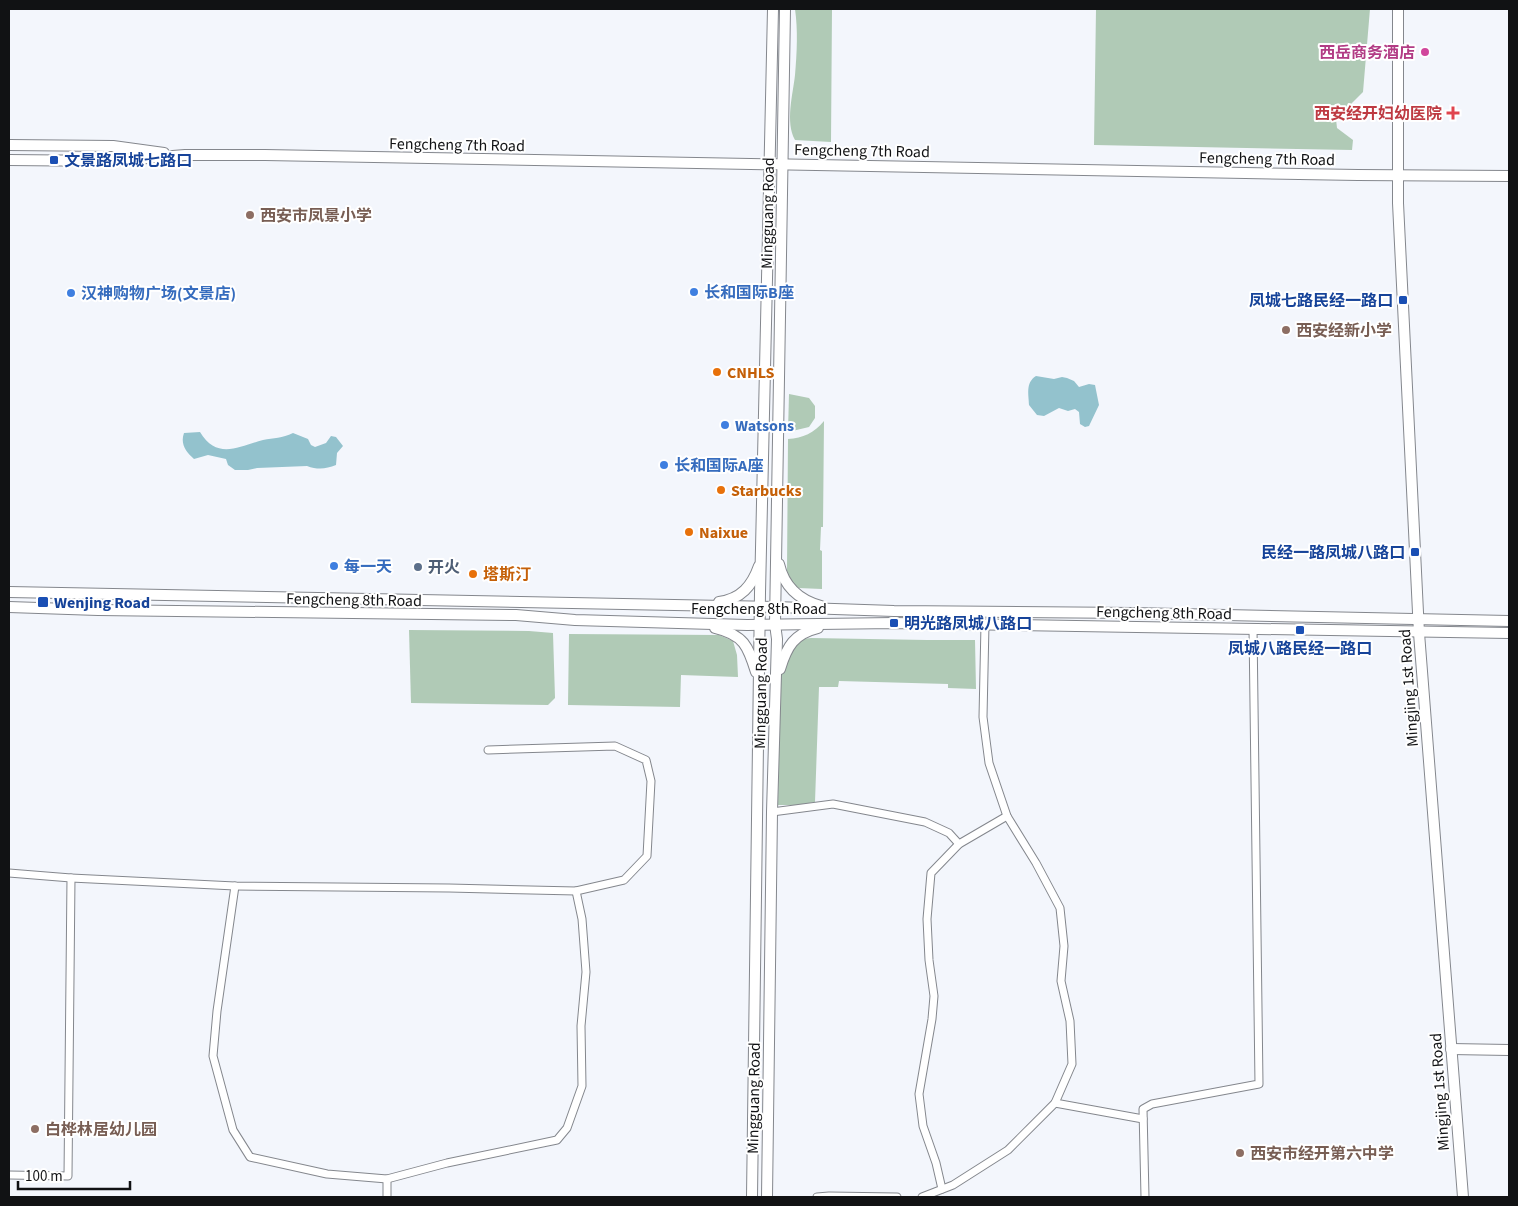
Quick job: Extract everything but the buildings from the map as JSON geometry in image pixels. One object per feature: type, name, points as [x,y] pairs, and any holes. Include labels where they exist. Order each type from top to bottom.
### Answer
[{"type":"main road","name":"Mingguang Road","points":[[752,1197],[760,606],[773,9]]},
{"type":"main road","name":"Mingguang Road","points":[[767,1197],[772,812],[777,639],[775,607],[785,9]]},
{"type":"main road","name":"Mingjing 1st Road","points":[[1398,9],[1397,175],[1418,619],[1462,1197]]},
{"type":"main road","name":"Fengcheng 7th Road","points":[[9,144],[113,146],[185,155]]},
{"type":"main road","name":"Fengcheng 7th Road","points":[[9,160],[111,162],[185,155],[265,155],[1509,176]]},
{"type":"main road","points":[[694,606],[722,602],[740,596],[756,575],[761,552]]},
{"type":"main road","points":[[776,552],[781,572],[786,583],[794,592],[815,604],[837,609]]},
{"type":"main road","name":"Fengcheng 8th Road","points":[[9,592],[760,606],[894,611],[1133,613],[1509,621]]},
{"type":"main road","name":"Fengcheng 8th Road","points":[[9,607],[516,615],[574,620],[760,625],[894,623],[1509,633]]},
{"type":"main road","points":[[695,623],[728,631],[741,639],[751,657],[759,685]]},
{"type":"main road","points":[[776,685],[786,650],[794,640],[808,631],[836,624]]},
{"type":"main road","points":[[1451,1049],[1509,1050]]},
{"type":"street","points":[[922,1197],[952,1185],[1008,1150],[1055,1103],[1072,1064],[1070,1021],[1061,981],[1064,946],[1060,908],[1036,863],[1007,816],[989,763],[983,717],[985,624]]},
{"type":"street","points":[[1145,1197],[1143,1110],[1152,1104],[1259,1084],[1253,628]]},
{"type":"street","points":[[9,873],[235,886],[576,891],[624,880],[647,856],[651,781],[646,760],[614,746],[488,750]]},
{"type":"street","points":[[772,812],[833,804],[925,822],[949,833],[959,844]]},
{"type":"street","points":[[942,1189],[936,1163],[923,1126],[919,1094],[932,1019],[934,996],[929,960],[927,919],[931,872],[959,844],[1007,816]]},
{"type":"street","points":[[9,1175],[68,1176],[71,878]]},
{"type":"street","points":[[235,886],[217,1011],[213,1056],[232,1130],[250,1157],[327,1174],[387,1178],[447,1163],[558,1140],[567,1128],[582,1086],[581,1026],[586,972],[582,918],[576,891]]},
{"type":"street","points":[[1055,1103],[1143,1119]]},
{"type":"street","points":[[387,1178],[387,1197]]},
{"type":"street","points":[[816,1197],[896,1197]]},
{"type":"green space","points":[[795,9],[832,9],[831,142],[795,140],[792,133],[790,108],[797,42]]},
{"type":"green space","points":[[1096,9],[1370,9],[1363,92],[1336,119],[1337,128],[1353,140],[1352,150],[1094,145]]},
{"type":"green space","points":[[789,394],[809,398],[815,406],[815,418],[809,427],[788,432]]},
{"type":"green space","points":[[824,421],[823,527],[821,527],[820,550],[822,551],[822,589],[798,588],[791,581],[787,571],[788,439],[808,434]]},
{"type":"green space","points":[[409,630],[553,633],[555,698],[548,705],[411,703]]},
{"type":"green space","points":[[569,634],[719,635],[733,641],[737,655],[738,677],[681,675],[680,707],[568,705]]},
{"type":"green space","points":[[811,638],[975,640],[976,689],[948,688],[948,684],[839,681],[838,687],[819,687],[815,802],[797,805],[778,805],[780,664],[793,640]]},
{"type":"water","points":[[1036,376],[1054,379],[1067,378],[1074,381],[1079,387],[1089,384],[1095,385],[1099,405],[1089,426],[1085,427],[1080,424],[1079,412],[1075,409],[1068,411],[1059,408],[1044,416],[1037,415],[1029,405],[1028,393],[1030,382]]},
{"type":"water","points":[[200,432],[207,441],[221,449],[237,448],[293,433],[308,439],[311,445],[315,447],[326,443],[331,436],[336,437],[343,446],[337,453],[336,465],[329,467],[307,466],[235,470],[228,465],[226,459],[208,455],[194,459],[188,454],[183,444],[184,433]]},
{"type":"place","name":"西岳商务酒店","points":[[1425,52]]},
{"type":"place","name":"西安经开妇幼医院","points":[[1453,113]]},
{"type":"place","name":"文景路凤城七路口","points":[[54,160]]},
{"type":"place","name":"西安市凤景小学","points":[[250,215]]},
{"type":"place","name":"长和国际B座","points":[[694,292]]},
{"type":"place","name":"汉神购物广场(文景店)","points":[[71,293]]},
{"type":"place","name":"凤城七路民经一路口","points":[[1403,300]]},
{"type":"place","name":"西安经新小学","points":[[1286,330]]},
{"type":"place","name":"CNHLS","points":[[717,372]]},
{"type":"place","name":"Watsons","points":[[725,425]]},
{"type":"place","name":"长和国际A座","points":[[664,465]]},
{"type":"place","name":"Starbucks","points":[[721,490]]},
{"type":"place","name":"Naixue","points":[[689,532]]},
{"type":"place","name":"民经一路凤城八路口","points":[[1415,552]]},
{"type":"place","name":"每一天","points":[[334,566]]},
{"type":"place","name":"开火","points":[[418,567]]},
{"type":"place","name":"塔斯汀","points":[[473,574]]},
{"type":"place","name":"Wenjing Road","points":[[43,602]]},
{"type":"place","name":"明光路凤城八路口","points":[[894,623]]},
{"type":"place","name":"凤城八路民经一路口","points":[[1300,630]]},
{"type":"place","name":"白桦林居幼儿园","points":[[35,1129]]},
{"type":"place","name":"西安市经开第六中学","points":[[1240,1153]]}]
